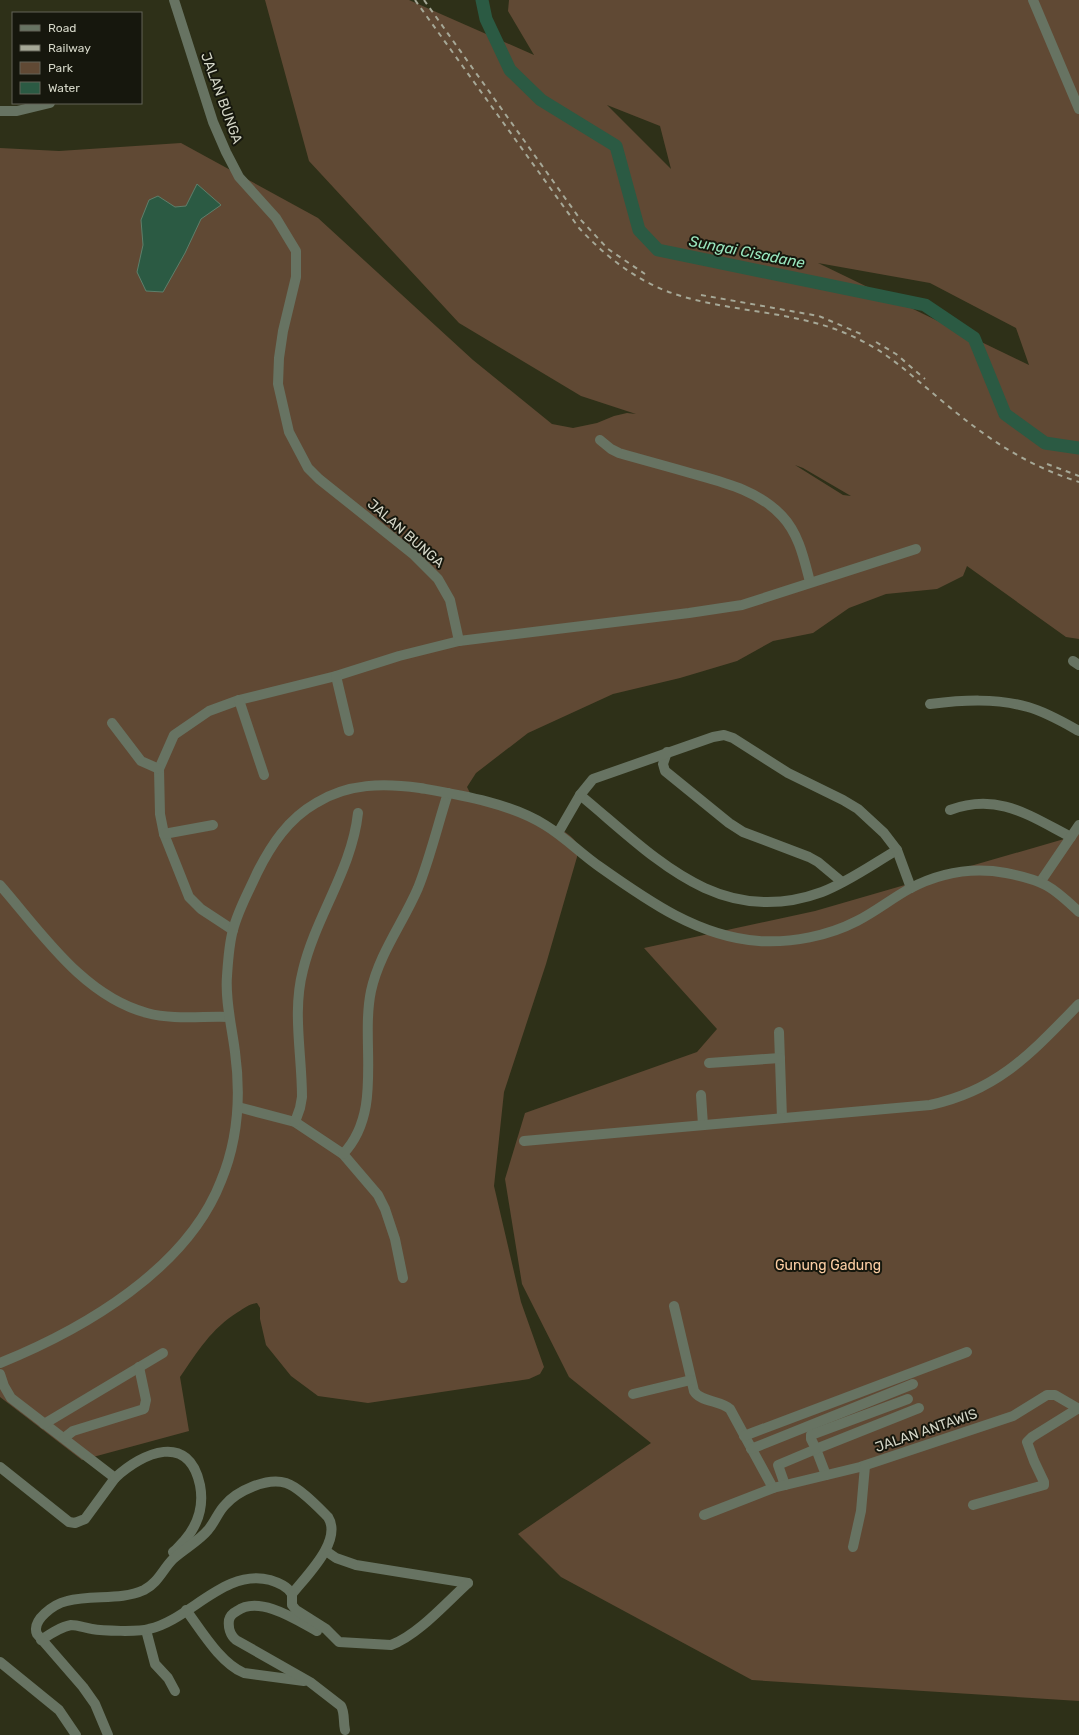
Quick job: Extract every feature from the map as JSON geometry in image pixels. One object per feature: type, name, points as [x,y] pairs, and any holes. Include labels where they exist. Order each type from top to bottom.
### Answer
[{"type":"street","name":"JALAN BUNGA","points":[[174,0],[212,122],[226,152],[239,177],[276,218],[296,251],[296,277],[283,331],[278,378],[284,416],[295,446],[308,468],[319,479],[413,554],[438,579],[447,593],[453,608],[459,641]]},
{"type":"street","points":[[1033,0],[1079,109]]},
{"type":"street","points":[[0,111],[17,111],[46,104]]},
{"type":"street","points":[[600,440],[611,449],[619,453],[729,484],[765,502],[782,515],[794,534],[802,552],[810,582]]},
{"type":"street","points":[[233,930],[200,909],[189,897],[164,834],[160,814],[160,769],[174,735],[209,710],[239,700],[336,676],[399,656],[459,641],[689,613],[742,605],[916,549]]},
{"type":"street","points":[[336,676],[349,731]]},
{"type":"street","points":[[239,700],[264,775]]},
{"type":"street","points":[[930,704],[974,700],[1013,703],[1044,713],[1079,731]]},
{"type":"street","points":[[112,723],[141,761],[160,769]]},
{"type":"street","points":[[558,833],[588,783],[600,775],[713,737],[724,735],[733,738],[788,772],[858,809],[884,834],[897,850],[911,888]]},
{"type":"street","points":[[667,752],[663,764],[665,771],[729,823],[755,838],[809,857],[818,862],[842,882]]},
{"type":"street","points":[[0,1363],[40,1345],[102,1310],[139,1285],[178,1250],[205,1213],[220,1184],[231,1149],[238,1107],[237,1072],[229,1017],[226,980],[233,930],[264,859],[280,834],[297,816],[316,802],[338,792],[360,786],[397,785],[448,793],[514,810],[531,817],[558,833],[599,867],[669,913],[700,928],[728,936],[751,940],[778,941],[808,938],[833,931],[854,923],[911,888],[943,876],[969,871],[990,870],[1041,881],[1064,897],[1079,912]]},
{"type":"street","points":[[343,1154],[358,1134],[366,1107],[369,1004],[374,980],[383,956],[418,887],[448,793]]},
{"type":"street","points":[[580,795],[667,866],[696,884],[729,898],[756,902],[789,901],[823,891],[842,882],[897,850]]},
{"type":"street","points":[[950,810],[979,803],[1003,805],[1014,808],[1071,837]]},
{"type":"street","points":[[295,1122],[302,1097],[297,1018],[302,971],[318,924],[351,850],[358,813]]},
{"type":"street","points":[[164,834],[213,825]]},
{"type":"street","points":[[1041,881],[1079,825]]},
{"type":"street","points":[[0,885],[72,968],[102,992],[122,1004],[147,1013],[164,1016],[229,1017]]},
{"type":"street","points":[[524,1141],[930,1105],[967,1094],[999,1078],[1012,1069],[1038,1046],[1079,1004]]},
{"type":"street","points":[[779,1032],[782,1118]]},
{"type":"street","points":[[709,1063],[780,1058]]},
{"type":"street","points":[[701,1095],[704,1125]]},
{"type":"street","points":[[238,1107],[295,1122],[343,1154],[378,1195],[385,1209],[396,1239],[403,1278]]},
{"type":"street","points":[[674,1306],[691,1380],[696,1394],[721,1403],[730,1409],[773,1488]]},
{"type":"street","points":[[744,1436],[967,1352]]},
{"type":"street","points":[[44,1424],[162,1353]]},
{"type":"street","points":[[64,1438],[73,1432],[144,1409],[146,1400],[139,1367]]},
{"type":"street","points":[[0,1374],[4,1386],[11,1398],[115,1478]]},
{"type":"street","points":[[633,1394],[691,1380]]},
{"type":"street","points":[[751,1448],[913,1384]]},
{"type":"street","name":"JALAN ANTAWIS","points":[[704,1515],[773,1488],[826,1474],[865,1466],[1018,1414],[1047,1395],[1055,1395],[1078,1409]]},
{"type":"street","points":[[826,1474],[811,1439],[811,1435],[908,1399]]},
{"type":"street","points":[[785,1485],[778,1467],[780,1463],[919,1408]]},
{"type":"street","points":[[973,1504],[1044,1485],[1027,1442],[1032,1437],[1078,1409]]},
{"type":"street","points":[[0,1467],[69,1522],[75,1523],[84,1519],[115,1478],[138,1459],[154,1453],[163,1452],[172,1452],[185,1457],[197,1473],[201,1490],[202,1506],[197,1522],[190,1534],[158,1569],[146,1589]]},
{"type":"street","points":[[853,1547],[862,1511],[865,1466]]},
{"type":"street","points":[[108,1735],[95,1704],[70,1671],[41,1640],[36,1631],[36,1626],[41,1618],[60,1604],[73,1600],[122,1596],[146,1589],[156,1581],[172,1560],[209,1530],[221,1510],[232,1499],[250,1488],[278,1481],[291,1485],[328,1517],[333,1530],[326,1551],[292,1594],[292,1605],[296,1610],[326,1629],[339,1642]]},
{"type":"street","points":[[326,1551],[336,1558],[356,1564],[468,1583],[412,1634],[391,1645],[339,1642],[266,1607],[246,1606],[231,1617],[229,1621],[230,1632],[236,1640],[310,1682],[341,1706],[344,1711],[343,1721],[345,1730]]},
{"type":"street","points":[[41,1640],[58,1629],[70,1625],[101,1630],[146,1630],[158,1626],[227,1586],[244,1580],[265,1579],[274,1581],[286,1588],[292,1594]]},
{"type":"street","points":[[186,1610],[224,1659],[236,1670],[244,1673],[310,1682]]},
{"type":"street","points":[[146,1630],[155,1664],[168,1678],[175,1690]]},
{"type":"street","points":[[0,1662],[59,1710],[76,1735]]},
{"type":"green space","points":[[265,0],[409,0],[534,55],[508,11],[509,0],[1079,0],[1079,639],[1066,637],[967,566],[963,576],[937,589],[886,594],[849,608],[813,633],[773,641],[737,661],[680,678],[613,694],[528,733],[476,773],[467,787],[471,795],[512,808],[545,821],[571,836],[577,844],[577,857],[546,964],[504,1092],[494,1186],[521,1302],[544,1367],[540,1374],[529,1379],[368,1403],[318,1396],[291,1376],[266,1345],[260,1319],[260,1308],[257,1303],[242,1309],[220,1326],[206,1341],[180,1377],[189,1431],[82,1460],[0,1397],[0,148],[59,151],[181,143],[318,218],[473,360],[552,424],[573,428],[597,423],[614,416],[627,413],[636,414],[581,396],[459,323],[309,161]],"holes":[[[607,105],[660,126],[671,169]],[[818,263],[930,283],[1016,328],[1029,365]],[[795,465],[803,468],[851,496],[843,495]]]},
{"type":"green space","name":"Gunung Gadung","points":[[1079,831],[1079,1701],[752,1680],[561,1577],[518,1534],[651,1443],[569,1377],[522,1284],[505,1179],[525,1113],[697,1052],[717,1029],[644,948],[815,911],[1071,837]]},
{"type":"water","points":[[197,184],[221,205],[201,219],[185,253],[163,292],[146,291],[137,272],[143,245],[141,220],[149,200],[158,196],[175,207],[186,206]]},
{"type":"waterway","name":"Sungai Cisadane","points":[[482,0],[486,19],[510,70],[541,100],[616,146],[639,230],[658,250],[925,305],[974,338],[1005,414],[1045,443],[1079,448]]},
{"type":"railway","points":[[415,0],[579,228],[601,250],[625,269],[652,285],[681,296],[704,302],[796,318],[841,331],[882,352],[985,435],[1002,446],[1038,466],[1079,482]]},
{"type":"railway","points":[[424,0],[580,219],[608,249],[645,274]]},
{"type":"railway","points":[[701,295],[819,316],[861,334]]},
{"type":"railway","points":[[876,342],[896,354],[925,379]]},
{"type":"railway","points":[[1047,464],[1079,476]]}]
